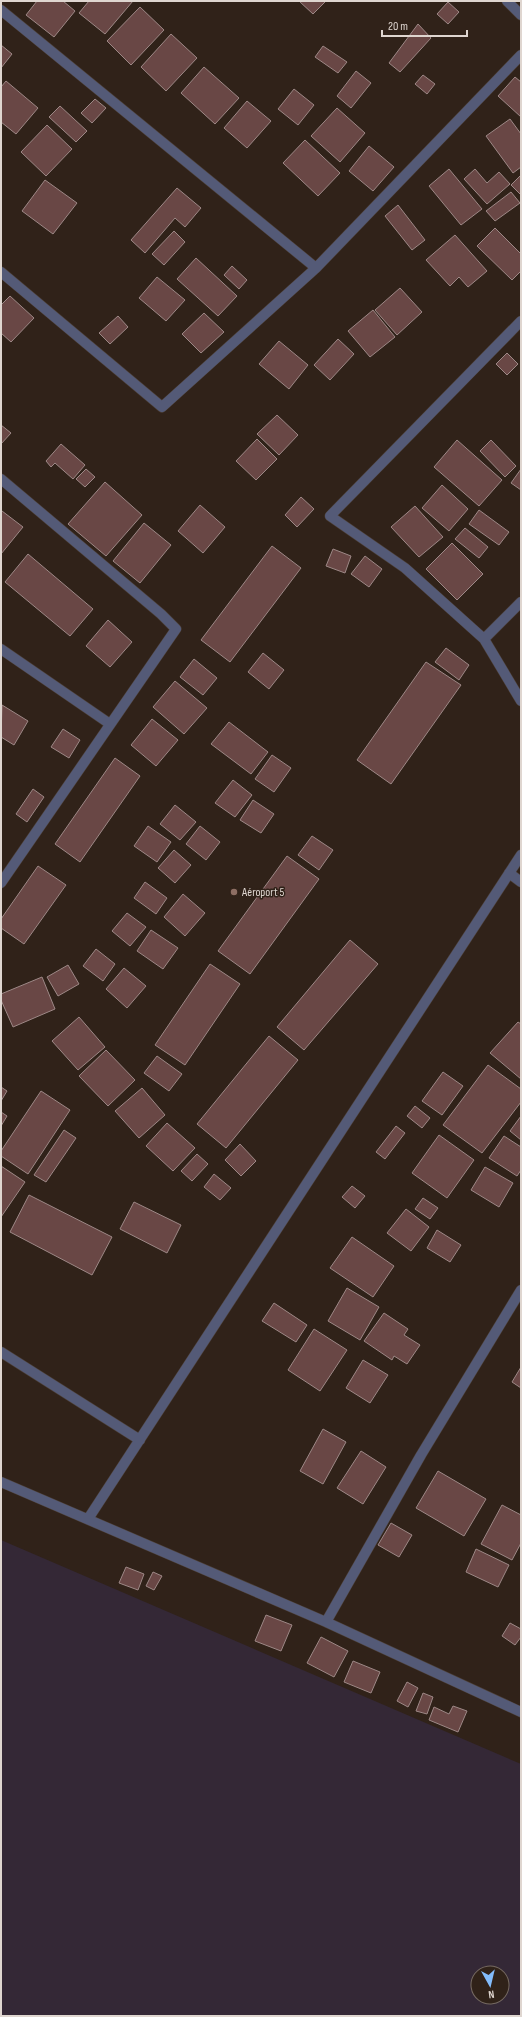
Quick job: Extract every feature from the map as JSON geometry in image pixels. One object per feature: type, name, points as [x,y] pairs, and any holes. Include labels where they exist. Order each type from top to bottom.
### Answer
[{"type":"street","points":[[507,1],[521,15]]},
{"type":"street","points":[[1,10],[316,268]]},
{"type":"street","points":[[1,272],[162,407],[316,268],[521,55]]},
{"type":"street","points":[[521,321],[330,516],[404,568],[484,639],[521,701]]},
{"type":"street","points":[[1,479],[161,614],[176,629],[1,883]]},
{"type":"street","points":[[484,639],[521,602]]},
{"type":"street","points":[[1,649],[110,724]]},
{"type":"street","points":[[88,1519],[521,854]]},
{"type":"street","points":[[509,873],[521,882]]},
{"type":"street","points":[[326,1622],[421,1455],[521,1290]]},
{"type":"street","points":[[1,1352],[140,1440]]},
{"type":"street","points":[[1,1482],[326,1622],[521,1712]]},
{"type":"shaded area","points":[[1,1540],[521,1764],[521,2016],[1,2016]]},
{"type":"building","points":[[37,1],[63,1],[75,11],[54,37],[26,15]]},
{"type":"building","points":[[89,1],[133,1],[105,34],[79,13]]},
{"type":"building","points":[[299,1],[326,1],[313,14]]},
{"type":"building","points":[[448,2],[459,12],[448,24],[437,14]]},
{"type":"building","points":[[140,7],[164,30],[131,65],[107,41]]},
{"type":"building","points":[[418,24],[431,38],[400,72],[389,63]]},
{"type":"building","points":[[171,34],[197,58],[166,91],[141,67]]},
{"type":"building","points":[[1,45],[12,54],[1,68]]},
{"type":"building","points":[[323,46],[347,62],[338,73],[315,57]]},
{"type":"building","points":[[204,67],[239,98],[215,124],[181,93]]},
{"type":"building","points":[[356,71],[371,83],[351,108],[337,96]]},
{"type":"building","points":[[423,75],[435,84],[427,94],[415,84]]},
{"type":"building","points":[[515,77],[521,82],[521,117],[498,96]]},
{"type":"building","points":[[6,81],[38,108],[16,134],[1,122],[1,87]]},
{"type":"building","points":[[294,89],[314,105],[298,125],[278,109]]},
{"type":"building","points":[[95,99],[106,108],[92,123],[81,113]]},
{"type":"building","points":[[247,101],[271,121],[247,148],[224,128]]},
{"type":"building","points":[[60,106],[87,131],[76,142],[49,117]]},
{"type":"building","points":[[337,108],[365,133],[340,162],[311,136]]},
{"type":"building","points":[[510,119],[521,134],[521,167],[513,173],[486,136]]},
{"type":"building","points":[[47,125],[72,149],[46,176],[21,152]]},
{"type":"building","points":[[305,140],[340,173],[318,196],[283,163]]},
{"type":"building","points":[[369,146],[394,167],[373,191],[349,171]]},
{"type":"building","points":[[449,169],[482,209],[461,225],[429,186]]},
{"type":"building","points":[[475,169],[487,183],[499,172],[510,184],[487,204],[464,179]]},
{"type":"building","points":[[521,175],[521,195],[511,185]]},
{"type":"building","points":[[45,180],[77,203],[53,234],[22,211]]},
{"type":"building","points":[[177,188],[201,208],[185,227],[175,218],[145,253],[131,240]]},
{"type":"building","points":[[511,192],[520,203],[495,221],[486,211]]},
{"type":"building","points":[[398,205],[425,240],[412,250],[385,216]]},
{"type":"building","points":[[495,228],[521,254],[521,271],[512,280],[477,246]]},
{"type":"building","points":[[174,231],[185,242],[164,265],[152,254]]},
{"type":"building","points":[[455,235],[487,271],[468,287],[459,277],[450,286],[426,260]]},
{"type":"building","points":[[196,258],[237,296],[218,316],[177,279]]},
{"type":"building","points":[[232,266],[247,280],[239,289],[224,275]]},
{"type":"building","points":[[157,277],[185,300],[166,321],[139,298]]},
{"type":"building","points":[[400,288],[422,312],[397,335],[375,310]]},
{"type":"building","points":[[10,296],[34,318],[11,342],[1,333],[1,305]]},
{"type":"building","points":[[373,310],[395,337],[370,357],[348,331]]},
{"type":"building","points":[[204,313],[224,332],[201,353],[182,334]]},
{"type":"building","points":[[118,316],[128,327],[110,344],[99,333]]},
{"type":"building","points":[[338,339],[354,354],[330,380],[314,365]]},
{"type":"building","points":[[279,341],[308,365],[289,389],[259,364]]},
{"type":"building","points":[[507,353],[518,364],[507,375],[496,364]]},
{"type":"building","points":[[277,415],[298,435],[279,455],[257,434]]},
{"type":"building","points":[[1,425],[11,433],[1,444]]},
{"type":"building","points":[[257,439],[277,459],[256,480],[236,461]]},
{"type":"building","points":[[457,440],[502,480],[479,506],[434,467]]},
{"type":"building","points":[[491,440],[516,466],[505,477],[480,451]]},
{"type":"building","points":[[61,444],[85,465],[73,479],[55,463],[51,467],[46,461]]},
{"type":"building","points":[[86,469],[95,477],[85,487],[76,479]]},
{"type":"building","points":[[521,469],[521,490],[511,483]]},
{"type":"building","points":[[105,482],[142,515],[106,556],[68,524]]},
{"type":"building","points":[[442,485],[468,509],[449,531],[422,508]]},
{"type":"building","points":[[301,497],[314,509],[297,527],[285,515]]},
{"type":"building","points":[[200,505],[225,527],[203,553],[178,531]]},
{"type":"building","points":[[415,506],[443,537],[419,557],[391,527]]},
{"type":"building","points":[[479,510],[509,532],[499,545],[469,524]]},
{"type":"building","points":[[2,511],[23,527],[1,554],[1,512]]},
{"type":"building","points":[[144,523],[171,545],[140,583],[113,561]]},
{"type":"building","points":[[465,528],[488,547],[479,558],[455,539]]},
{"type":"building","points":[[452,543],[483,574],[457,600],[426,569]]},
{"type":"building","points":[[272,546],[301,568],[230,662],[201,640]]},
{"type":"building","points":[[333,549],[351,556],[345,573],[326,566]]},
{"type":"building","points":[[28,554],[93,609],[70,636],[5,582]]},
{"type":"building","points":[[365,556],[382,569],[369,587],[351,574]]},
{"type":"building","points":[[108,620],[132,642],[110,667],[86,646]]},
{"type":"building","points":[[446,648],[469,665],[459,680],[435,662]]},
{"type":"building","points":[[263,653],[284,670],[269,689],[248,672]]},
{"type":"building","points":[[194,659],[217,678],[203,695],[180,677]]},
{"type":"building","points":[[426,662],[461,685],[391,784],[357,760]]},
{"type":"building","points":[[175,681],[207,708],[184,734],[153,707]]},
{"type":"building","points":[[2,705],[28,721],[14,745],[1,737]]},
{"type":"building","points":[[152,719],[178,740],[156,766],[131,745]]},
{"type":"building","points":[[229,722],[268,752],[251,774],[211,744]]},
{"type":"building","points":[[63,729],[80,740],[69,758],[51,747]]},
{"type":"building","points":[[272,755],[291,768],[274,792],[255,779]]},
{"type":"building","points":[[115,758],[140,776],[80,862],[55,844]]},
{"type":"building","points":[[233,780],[252,795],[235,817],[215,803]]},
{"type":"building","points":[[33,789],[44,797],[27,822],[16,814]]},
{"type":"building","points":[[253,800],[274,814],[261,833],[240,820]]},
{"type":"building","points":[[175,805],[196,822],[180,840],[160,824]]},
{"type":"building","points":[[148,826],[171,842],[157,862],[134,846]]},
{"type":"building","points":[[200,826],[220,842],[206,860],[186,844]]},
{"type":"building","points":[[312,836],[333,850],[319,870],[298,855]]},
{"type":"building","points":[[174,850],[191,865],[175,883],[158,868]]},
{"type":"building","points":[[287,856],[319,879],[250,974],[218,951]]},
{"type":"building","points":[[38,866],[66,885],[24,944],[1,928],[1,919]]},
{"type":"building","points":[[145,882],[167,898],[156,914],[134,898]]},
{"type":"building","points":[[183,894],[205,913],[185,936],[164,917]]},
{"type":"building","points":[[127,913],[146,927],[130,946],[112,931]]},
{"type":"building","points":[[151,930],[178,948],[163,969],[137,951]]},
{"type":"building","points":[[350,940],[378,964],[304,1050],[277,1027]]},
{"type":"building","points":[[96,949],[115,964],[103,981],[83,966]]},
{"type":"building","points":[[210,964],[240,984],[185,1065],[155,1045]]},
{"type":"building","points":[[68,965],[79,984],[58,996],[47,977]]},
{"type":"building","points":[[124,968],[146,986],[127,1008],[106,989]]},
{"type":"building","points":[[42,977],[55,1009],[13,1027],[1,1000],[1,994]]},
{"type":"building","points":[[79,1017],[105,1047],[78,1070],[52,1041]]},
{"type":"building","points":[[518,1022],[521,1024],[521,1079],[490,1053]]},
{"type":"building","points":[[269,1036],[298,1060],[226,1148],[197,1124]]},
{"type":"building","points":[[106,1050],[135,1080],[108,1106],[79,1076]]},
{"type":"building","points":[[157,1056],[182,1074],[169,1091],[144,1073]]},
{"type":"building","points":[[488,1065],[521,1089],[521,1102],[482,1153],[443,1125]]},
{"type":"building","points":[[443,1072],[463,1086],[442,1115],[422,1101]]},
{"type":"building","points":[[1,1087],[7,1091],[1,1101]]},
{"type":"building","points":[[142,1088],[165,1115],[139,1138],[115,1111]]},
{"type":"building","points":[[41,1091],[70,1110],[28,1174],[1,1156],[1,1151]]},
{"type":"building","points":[[415,1106],[430,1118],[422,1128],[407,1116]]},
{"type":"building","points":[[1,1112],[7,1116],[1,1126]]},
{"type":"building","points":[[521,1116],[521,1140],[510,1131]]},
{"type":"building","points":[[167,1123],[195,1148],[173,1171],[146,1146]]},
{"type":"building","points":[[396,1126],[405,1133],[385,1159],[376,1152]]},
{"type":"building","points":[[64,1130],[76,1138],[46,1182],[34,1175]]},
{"type":"building","points":[[439,1135],[474,1160],[447,1198],[412,1173]]},
{"type":"building","points":[[504,1136],[521,1147],[521,1170],[517,1176],[489,1158]]},
{"type":"building","points":[[240,1144],[256,1161],[241,1176],[225,1160]]},
{"type":"building","points":[[197,1154],[208,1164],[192,1181],[181,1171]]},
{"type":"building","points":[[1,1166],[25,1182],[1,1217]]},
{"type":"building","points":[[485,1167],[513,1183],[499,1207],[471,1190]]},
{"type":"building","points":[[214,1174],[231,1188],[220,1200],[204,1187]]},
{"type":"building","points":[[352,1186],[365,1196],[355,1208],[342,1197]]},
{"type":"building","points":[[29,1195],[112,1237],[92,1275],[10,1232]]},
{"type":"building","points":[[423,1198],[438,1208],[430,1219],[415,1209]]},
{"type":"building","points":[[134,1202],[181,1225],[167,1253],[120,1229]]},
{"type":"building","points":[[406,1209],[429,1227],[411,1251],[387,1233]]},
{"type":"building","points":[[437,1230],[461,1245],[450,1262],[427,1248]]},
{"type":"building","points":[[352,1237],[394,1266],[373,1297],[330,1268]]},
{"type":"building","points":[[347,1288],[379,1307],[360,1340],[328,1321]]},
{"type":"building","points":[[274,1303],[307,1325],[296,1342],[262,1321]]},
{"type":"building","points":[[384,1313],[408,1329],[404,1335],[420,1345],[407,1364],[394,1356],[392,1360],[364,1341]]},
{"type":"building","points":[[314,1329],[347,1350],[320,1391],[288,1370]]},
{"type":"building","points":[[363,1360],[388,1375],[370,1403],[346,1388]]},
{"type":"building","points":[[521,1367],[521,1388],[512,1382]]},
{"type":"building","points":[[323,1429],[346,1442],[323,1484],[300,1471]]},
{"type":"building","points":[[361,1451],[386,1467],[363,1504],[337,1488]]},
{"type":"building","points":[[438,1471],[486,1499],[464,1536],[416,1508]]},
{"type":"building","points":[[502,1505],[521,1515],[521,1543],[512,1560],[481,1544]]},
{"type":"building","points":[[391,1523],[412,1535],[399,1557],[378,1545]]},
{"type":"building","points":[[476,1549],[509,1565],[498,1587],[466,1572]]},
{"type":"building","points":[[126,1567],[144,1574],[138,1590],[119,1583]]},
{"type":"building","points":[[153,1572],[162,1576],[154,1590],[146,1586]]},
{"type":"building","points":[[266,1615],[292,1625],[281,1651],[255,1641]]},
{"type":"building","points":[[510,1623],[521,1629],[521,1637],[515,1645],[502,1636]]},
{"type":"building","points":[[321,1637],[348,1651],[334,1677],[307,1663]]},
{"type":"building","points":[[353,1661],[380,1672],[371,1693],[344,1682]]},
{"type":"building","points":[[407,1682],[418,1688],[408,1707],[397,1701]]},
{"type":"building","points":[[423,1693],[433,1697],[427,1714],[416,1711]]},
{"type":"building","points":[[453,1706],[467,1711],[458,1732],[429,1720],[434,1707],[449,1714]]},
{"type":"place","name":"Aéroport 5","points":[[234,892]]}]
